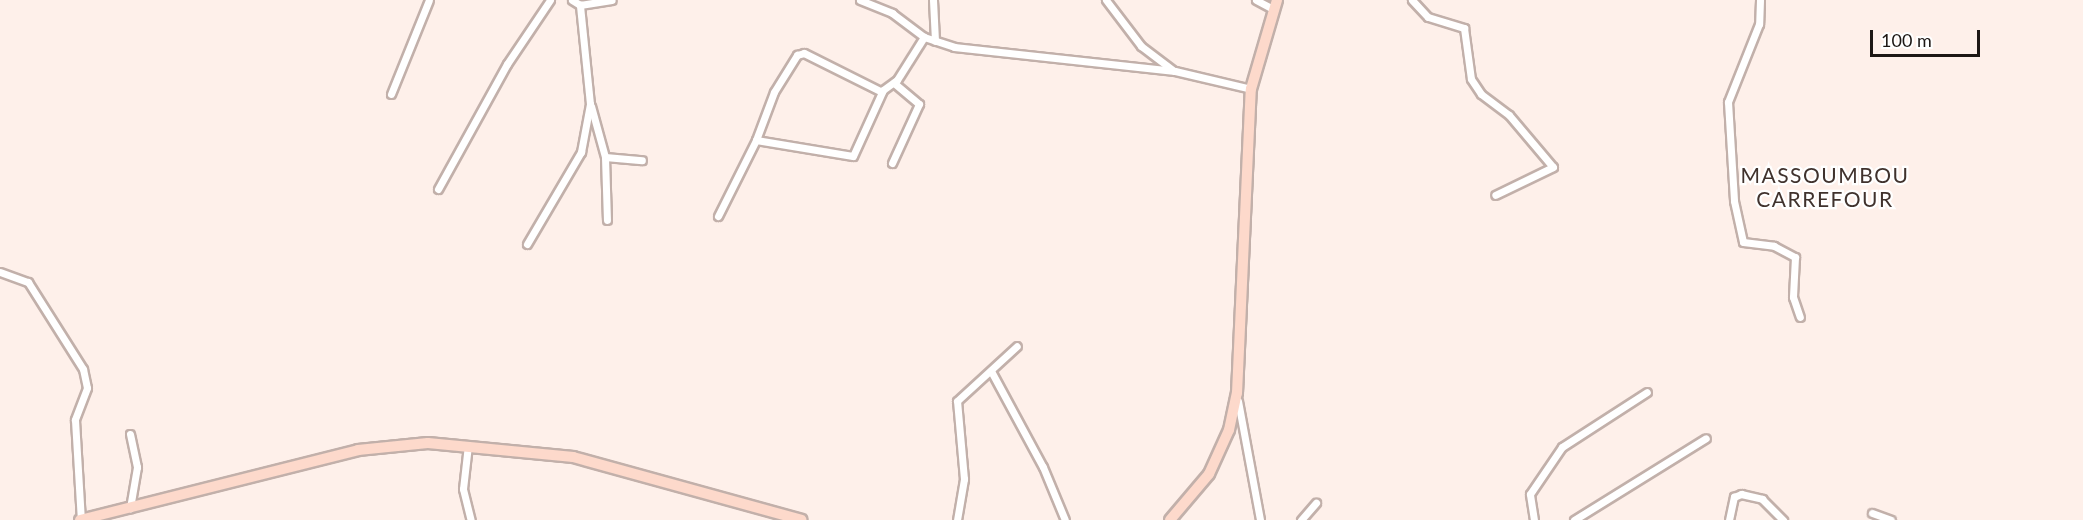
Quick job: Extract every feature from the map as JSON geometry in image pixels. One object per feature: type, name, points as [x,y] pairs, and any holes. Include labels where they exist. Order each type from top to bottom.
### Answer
[{"type":"main road","points":[[1170,520],[1209,474],[1229,430],[1237,393],[1251,89],[1275,5]]},
{"type":"main road","points":[[81,520],[383,445],[468,445],[573,457],[801,520]]},
{"type":"street","points":[[391,94],[429,0]]},
{"type":"street","points":[[438,189],[507,64],[550,0]]},
{"type":"street","points":[[572,0],[580,5],[612,0]]},
{"type":"street","points":[[860,0],[892,13],[924,37],[935,41],[1080,65],[1175,71],[1251,89]]},
{"type":"street","points":[[933,0],[935,41]]},
{"type":"street","points":[[1106,0],[1141,46],[1175,71]]},
{"type":"street","points":[[1256,0],[1275,5]]},
{"type":"street","points":[[1412,0],[1428,17],[1464,28],[1471,79],[1480,94],[1509,115],[1553,167],[1496,195]]},
{"type":"street","points":[[1760,0],[1759,24],[1728,102],[1734,201],[1743,243],[1774,246],[1795,257],[1792,297],[1800,317]]},
{"type":"street","points":[[580,5],[590,104],[605,158],[608,220]]},
{"type":"street","points":[[756,140],[853,156],[882,92],[894,83],[924,37]]},
{"type":"street","points":[[718,216],[756,140],[774,92],[797,55],[804,53],[882,92]]},
{"type":"street","points":[[892,163],[919,104],[894,83]]},
{"type":"street","points":[[527,244],[580,153],[590,104]]},
{"type":"street","points":[[605,158],[642,160]]},
{"type":"street","points":[[0,272],[28,282],[83,369],[87,388],[75,420],[81,520]]},
{"type":"street","points":[[957,520],[964,479],[957,401],[1017,346]]},
{"type":"street","points":[[991,371],[1043,467],[1065,520]]},
{"type":"street","points":[[1534,520],[1530,494],[1562,447],[1647,392]]},
{"type":"street","points":[[1237,393],[1260,520]]},
{"type":"street","points":[[129,434],[137,467],[130,508]]},
{"type":"street","points":[[1574,520],[1706,438]]},
{"type":"street","points":[[468,445],[463,489],[471,520]]},
{"type":"street","points":[[1729,520],[1734,497],[1741,494],[1762,499],[1783,520]]},
{"type":"street","points":[[1301,520],[1316,502]]},
{"type":"street","points":[[1872,513],[1891,520]]},
{"type":"district","name":"MASSOUMBOU CARREFOUR","points":[[1825,187]]}]
